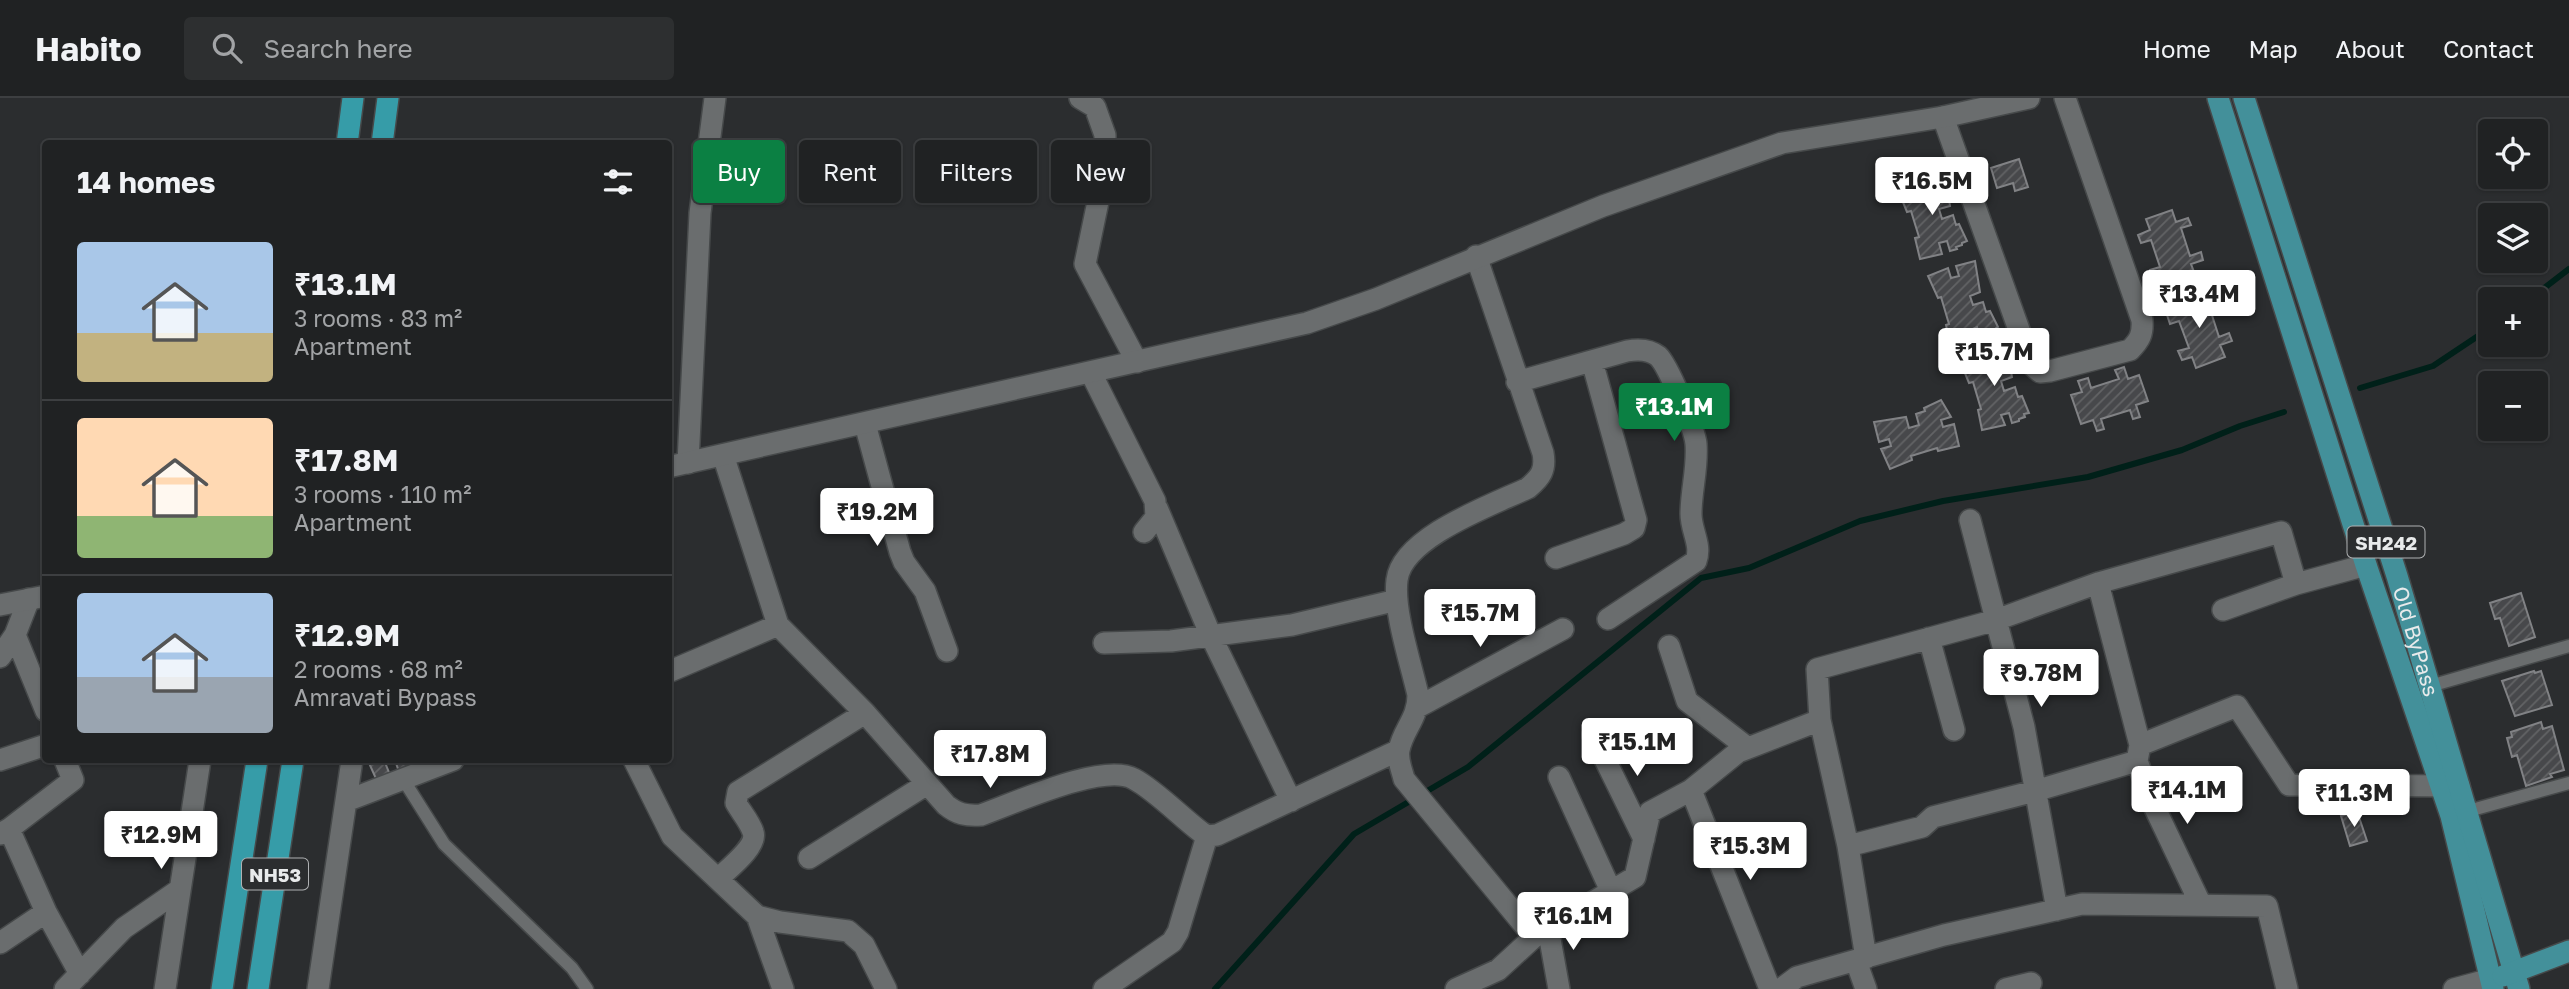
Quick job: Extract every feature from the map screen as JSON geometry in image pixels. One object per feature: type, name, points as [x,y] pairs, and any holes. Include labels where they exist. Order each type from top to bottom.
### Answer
[{"type":"highway","points":[[348,140],[353,98]]},
{"type":"highway","points":[[383,140],[388,98]]},
{"type":"highway","name":"NH53","points":[[222,989],[257,763]]},
{"type":"highway","name":"NH53","points":[[258,989],[293,763]]},
{"type":"main road","points":[[2218,98],[2366,565],[2450,786]]},
{"type":"main road","name":"Old ByPass","points":[[2244,98],[2430,686],[2450,786],[2518,981]]},
{"type":"main road","points":[[2459,814],[2492,984],[2518,981],[2569,951]]},
{"type":"street","points":[[715,98],[700,213],[678,465],[1307,323],[1376,299],[1603,206],[1782,144],[1943,117],[2029,98]]},
{"type":"street","points":[[1080,98],[1095,107],[1105,135],[1105,168],[1085,264],[1137,362]]},
{"type":"street","points":[[1943,117],[2028,355],[2033,366],[2040,372],[2050,371],[2130,350],[2139,342],[2143,331],[2142,320],[2065,98]]},
{"type":"street","points":[[1476,256],[1543,453],[1545,466],[1541,477],[1528,488],[1440,531],[1416,547],[1400,564],[1396,580],[1397,600],[1418,695],[1418,707],[1399,750],[1400,764],[1404,779],[1425,805],[1541,933],[1559,989]]},
{"type":"street","points":[[1517,382],[1638,349],[1658,356],[1685,411],[1696,444],[1690,516],[1699,549],[1696,561],[1608,619]]},
{"type":"street","points":[[1556,558],[1624,534],[1634,528],[1636,520],[1592,361]]},
{"type":"street","points":[[1091,373],[1157,508],[1211,636],[1291,801]]},
{"type":"street","points":[[865,424],[900,552],[925,591],[947,651]]},
{"type":"street","points":[[723,456],[778,625],[865,713],[956,813],[981,816],[1087,778],[1098,775],[1124,775],[1135,779],[1207,836],[1227,832],[1399,750]]},
{"type":"street","points":[[1144,532],[1156,517],[1157,508]]},
{"type":"street","points":[[1970,520],[2024,727],[2057,910]]},
{"type":"street","points":[[1866,989],[1848,846],[1820,720],[1817,669],[1996,620],[2098,583],[2281,532],[2296,584]]},
{"type":"street","points":[[2223,610],[2296,584],[2366,565]]},
{"type":"street","points":[[2098,583],[2152,802],[2201,905]]},
{"type":"street","points":[[0,605],[37,597]]},
{"type":"street","points":[[0,657],[37,597]]},
{"type":"street","points":[[1104,643],[1171,641],[1292,625],[1397,600]]},
{"type":"street","points":[[672,670],[778,625]]},
{"type":"street","points":[[1418,707],[1563,629]]},
{"type":"street","points":[[15,635],[42,701]]},
{"type":"street","points":[[1929,638],[1954,730]]},
{"type":"street","points":[[1669,646],[1687,701],[1748,748]]},
{"type":"street","points":[[1848,846],[1922,827],[1933,817],[2035,791],[2138,753],[2237,706],[2289,785],[2450,786]]},
{"type":"street","points":[[718,879],[749,849],[754,839],[753,831],[736,803],[738,792],[865,713]]},
{"type":"street","points":[[1456,989],[1498,970],[1541,933],[1635,877],[1650,812],[1690,790],[1738,752],[1820,720]]},
{"type":"street","points":[[1594,735],[1644,839]]},
{"type":"street","points":[[0,760],[42,745]]},
{"type":"street","points":[[66,763],[73,780],[4,832],[46,912],[73,982],[124,928],[179,890]]},
{"type":"street","points":[[165,989],[200,763]]},
{"type":"street","points":[[318,989],[352,763]]},
{"type":"street","points":[[346,801],[445,763]]},
{"type":"street","points":[[636,763],[673,836],[757,916],[783,989]]},
{"type":"street","points":[[1559,778],[1611,891]]},
{"type":"street","points":[[809,858],[928,784]]},
{"type":"street","points":[[1690,790],[1770,989]]},
{"type":"street","points":[[1104,989],[1172,942],[1178,932],[1207,836]]},
{"type":"street","points":[[1781,989],[1797,977],[1944,935],[2082,904],[2267,906],[2287,989]]},
{"type":"street","points":[[0,943],[46,912]]},
{"type":"street","points":[[757,916],[780,922],[848,931],[864,945],[886,989]]},
{"type":"street","points":[[2007,989],[2031,983]]},
{"type":"street","points":[[2454,989],[2492,984]]},
{"type":"lane","points":[[2430,686],[2569,646]]},
{"type":"lane","points":[[403,779],[444,844],[572,968],[587,989]]},
{"type":"lane","points":[[2459,814],[2569,783]]},
{"type":"building","points":[[2019,159],[2028,187],[2015,191],[2013,183],[1997,188],[1991,168]]},
{"type":"building","points":[[1945,174],[1950,206],[1939,209],[1942,219],[1953,215],[1967,241],[1950,251],[1947,241],[1939,243],[1942,254],[1920,259],[1915,238],[1919,237],[1911,211],[1907,212],[1898,190],[1918,181],[1921,191],[1928,189],[1925,179]]},
{"type":"building","points":[[2172,210],[2176,222],[2188,218],[2191,225],[2181,228],[2190,256],[2201,252],[2203,260],[2191,264],[2196,277],[2167,286],[2164,276],[2153,280],[2150,270],[2160,267],[2151,240],[2141,243],[2138,235],[2150,230],[2146,219]]},
{"type":"building","points":[[1975,261],[1980,292],[1970,296],[1973,305],[1983,302],[1986,312],[1990,311],[1998,327],[1980,338],[1977,327],[1970,330],[1973,340],[1950,345],[1946,325],[1949,324],[1941,297],[1938,298],[1928,276],[1948,268],[1951,278],[1959,276],[1956,266]]},
{"type":"building","points":[[2201,291],[2205,303],[2217,299],[2219,305],[2210,309],[2219,337],[2229,333],[2232,341],[2220,345],[2225,357],[2196,368],[2192,357],[2182,360],[2178,351],[2189,348],[2179,321],[2170,324],[2167,315],[2179,311],[2175,300]]},
{"type":"building","points":[[2007,346],[2012,377],[2001,381],[2004,391],[2015,387],[2029,413],[2012,423],[2009,413],[2001,415],[2005,425],[1982,430],[1978,410],[1981,409],[1973,382],[1969,383],[1960,361],[1980,353],[1983,363],[1990,361],[1987,351]]},
{"type":"building","points":[[2124,367],[2128,379],[2139,375],[2148,401],[2136,405],[2140,417],[2133,419],[2130,410],[2101,419],[2104,429],[2097,431],[2093,420],[2081,424],[2071,395],[2082,392],[2078,381],[2088,378],[2091,388],[2119,379],[2115,370]]},
{"type":"building","points":[[1941,400],[1951,417],[1941,420],[1943,427],[1954,424],[1959,446],[1938,451],[1937,448],[1911,456],[1912,460],[1890,469],[1881,449],[1891,446],[1889,439],[1879,442],[1874,422],[1906,417],[1909,428],[1919,425],[1916,414]]},
{"type":"building","points":[[2521,593],[2535,637],[2509,646],[2500,618],[2495,619],[2490,603]]},
{"type":"building","points":[[2541,671],[2552,705],[2515,716],[2502,681]]},
{"type":"building","points":[[2541,722],[2543,729],[2552,726],[2564,770],[2526,786],[2517,755],[2512,757],[2507,738],[2512,737],[2511,732]]},
{"type":"building","points":[[369,763],[385,763],[390,775],[377,781]]},
{"type":"building","points":[[396,763],[413,763],[414,766],[399,772]]},
{"type":"building","points":[[2357,811],[2367,841],[2350,846],[2341,816]]},
{"type":"waterway","points":[[2546,287],[2569,269]]},
{"type":"waterway","points":[[2360,388],[2433,366],[2478,336]]},
{"type":"waterway","points":[[1215,989],[1354,834],[1468,767],[1701,578],[1749,568],[1860,521],[1943,501],[2088,477],[2182,450],[2240,426],[2284,412]]}]
